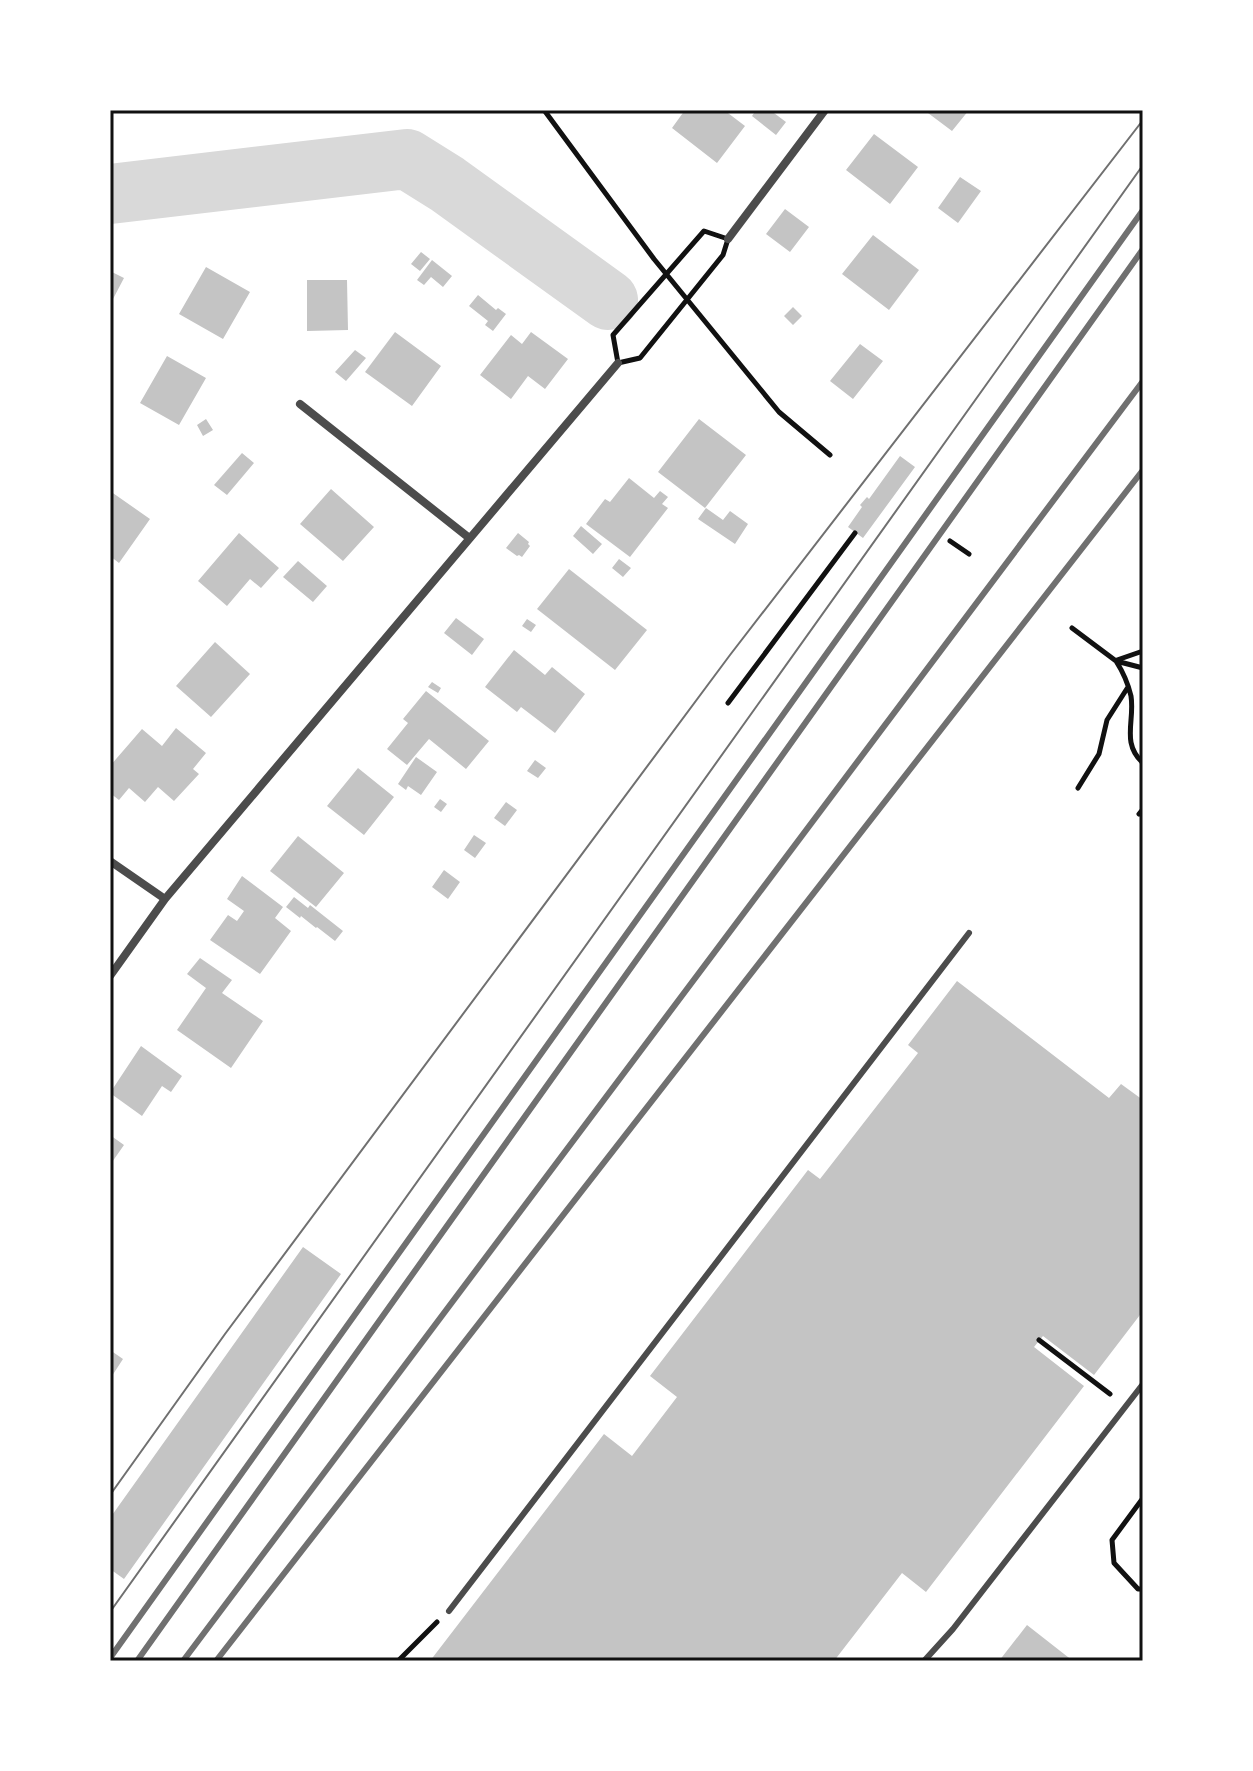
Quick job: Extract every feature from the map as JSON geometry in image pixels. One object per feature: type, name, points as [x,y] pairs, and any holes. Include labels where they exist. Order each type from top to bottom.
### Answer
[{"type":"street","points":[[728,239],[825,110]]},
{"type":"street","points":[[110,976],[165,899],[618,363]]},
{"type":"street","points":[[300,404],[468,537]]},
{"type":"street","points":[[110,861],[165,899]]},
{"type":"lane","points":[[449,1611],[969,933]]},
{"type":"lane","points":[[924,1661],[953,1629],[1143,1384]]},
{"type":"path","points":[[544,110],[666,275],[779,412],[830,455]]},
{"type":"path","points":[[704,231],[728,239],[723,255],[640,358],[618,363],[613,335],[704,231]]},
{"type":"path","points":[[728,703],[855,533]]},
{"type":"path","points":[[950,541],[969,554]]},
{"type":"path","points":[[1072,628],[1116,661],[1143,668]]},
{"type":"path","points":[[1116,661],[1143,651]]},
{"type":"path","points":[[1116,661],[1126,678],[1132,700],[1130,742],[1136,757],[1143,763]]},
{"type":"path","points":[[1078,788],[1099,754],[1107,720],[1128,687]]},
{"type":"path","points":[[1039,1340],[1125,1406]]},
{"type":"path","points":[[1143,1498],[1112,1540],[1114,1563],[1138,1589],[1143,1589]]},
{"type":"path","points":[[398,1661],[449,1611]]},
{"type":"building","points":[[685,110],[724,110],[745,126],[717,163],[672,128]]},
{"type":"building","points":[[756,110],[770,110],[786,122],[776,135],[752,116]]},
{"type":"building","points":[[924,110],[969,110],[952,131]]},
{"type":"building","points":[[874,134],[918,167],[890,204],[846,170]]},
{"type":"building","points":[[960,177],[981,191],[958,223],[938,208]]},
{"type":"building","points":[[785,209],[809,227],[790,252],[766,234]]},
{"type":"building","points":[[873,235],[919,270],[889,310],[842,274]]},
{"type":"building","points":[[421,252],[430,259],[420,271],[411,264]]},
{"type":"building","points":[[432,260],[452,276],[443,287],[431,277],[424,285],[417,280]]},
{"type":"building","points":[[206,267],[250,292],[223,339],[179,314]]},
{"type":"building","points":[[110,271],[124,278],[113,299],[110,297]]},
{"type":"building","points":[[307,280],[347,280],[348,330],[307,331]]},
{"type":"building","points":[[478,295],[506,314],[493,331],[485,325],[488,321],[469,306]]},
{"type":"building","points":[[793,307],[802,316],[793,325],[784,316]]},
{"type":"building","points":[[395,332],[441,366],[412,406],[365,372]]},
{"type":"building","points":[[531,332],[568,359],[545,389],[528,376],[511,399],[480,375],[511,335],[522,344]]},
{"type":"building","points":[[860,344],[883,361],[853,399],[830,381]]},
{"type":"building","points":[[355,350],[366,358],[346,381],[335,372]]},
{"type":"building","points":[[167,356],[206,378],[179,425],[140,403]]},
{"type":"building","points":[[206,419],[213,430],[203,436],[197,425]]},
{"type":"building","points":[[699,419],[746,455],[705,508],[658,472]]},
{"type":"building","points":[[242,453],[254,463],[227,495],[214,485]]},
{"type":"building","points":[[900,456],[915,467],[863,538],[848,527],[862,507],[860,505],[867,497],[869,499]]},
{"type":"building","points":[[629,478],[654,498],[660,491],[668,497],[662,504],[668,508],[630,557],[586,524],[605,499],[610,502]]},
{"type":"building","points":[[331,489],[374,527],[343,561],[300,524]]},
{"type":"building","points":[[110,491],[150,519],[119,563],[110,556]]},
{"type":"building","points":[[706,508],[723,520],[730,511],[748,524],[735,544],[698,519]]},
{"type":"building","points":[[581,526],[602,544],[593,554],[573,536]]},
{"type":"building","points":[[239,533],[279,568],[261,588],[250,579],[227,606],[198,581]]},
{"type":"building","points":[[518,533],[530,546],[522,557],[506,548]]},
{"type":"building","points":[[619,559],[631,568],[623,577],[612,568]]},
{"type":"building","points":[[298,561],[327,586],[313,602],[283,577]]},
{"type":"building","points":[[569,569],[647,630],[615,670],[537,609]]},
{"type":"building","points":[[456,618],[484,639],[472,655],[444,633]]},
{"type":"building","points":[[527,619],[536,625],[531,632],[522,626]]},
{"type":"building","points":[[215,642],[250,674],[211,717],[176,686]]},
{"type":"building","points":[[514,650],[545,675],[552,667],[585,694],[555,733],[521,707],[517,712],[485,687]]},
{"type":"building","points":[[432,682],[441,688],[438,693],[428,687]]},
{"type":"building","points":[[426,691],[489,741],[466,769],[429,739],[407,765],[387,749],[408,723],[403,719]]},
{"type":"building","points":[[176,728],[206,753],[193,769],[199,774],[174,801],[158,787],[145,802],[129,788],[119,800],[110,793],[110,766],[142,729],[162,746]]},
{"type":"building","points":[[416,757],[437,772],[421,795],[408,786],[406,790],[398,784]]},
{"type":"building","points":[[535,760],[546,768],[538,778],[527,771]]},
{"type":"building","points":[[358,768],[394,797],[364,835],[327,806]]},
{"type":"building","points":[[440,799],[447,804],[441,812],[434,807]]},
{"type":"building","points":[[506,802],[517,810],[505,826],[494,818]]},
{"type":"building","points":[[474,835],[486,843],[475,858],[464,850]]},
{"type":"building","points":[[298,836],[344,873],[316,907],[270,871]]},
{"type":"building","points":[[444,870],[460,882],[448,899],[432,887]]},
{"type":"building","points":[[242,876],[283,907],[275,918],[291,931],[260,974],[210,940],[228,915],[237,921],[244,911],[227,899]]},
{"type":"building","points":[[294,897],[308,908],[310,905],[343,931],[335,941],[286,907]]},
{"type":"building","points":[[200,958],[232,980],[222,993],[263,1021],[231,1068],[177,1030],[206,988],[187,974]]},
{"type":"building","points":[[957,981],[1109,1098],[1121,1084],[1143,1100],[1143,1311],[1094,1375],[1043,1336],[1034,1347],[1084,1386],[926,1592],[902,1573],[834,1661],[430,1661],[604,1434],[632,1456],[677,1397],[650,1376],[808,1170],[820,1179],[918,1053],[908,1045]]},
{"type":"building","points":[[141,1046],[182,1076],[171,1092],[162,1086],[142,1116],[110,1093]]},
{"type":"building","points":[[110,1135],[124,1145],[110,1165]]},
{"type":"building","points":[[303,1247],[341,1274],[124,1579],[110,1569],[110,1518]]},
{"type":"building","points":[[110,1350],[123,1359],[110,1379]]},
{"type":"building","points":[[1027,1625],[1073,1661],[999,1661]]},
{"type":"waterway","points":[[110,194],[407,159],[447,184],[608,300]]},
{"type":"tram line","points":[[110,1495],[225,1334],[730,655],[1143,120]]},
{"type":"tram line","points":[[110,1612],[1143,165]]},
{"type":"railway","points":[[110,1658],[1143,210]]},
{"type":"railway","points":[[137,1661],[1143,249]]},
{"type":"railway","points":[[183,1661],[1143,381]]},
{"type":"railway","points":[[216,1661],[1143,470]]}]
